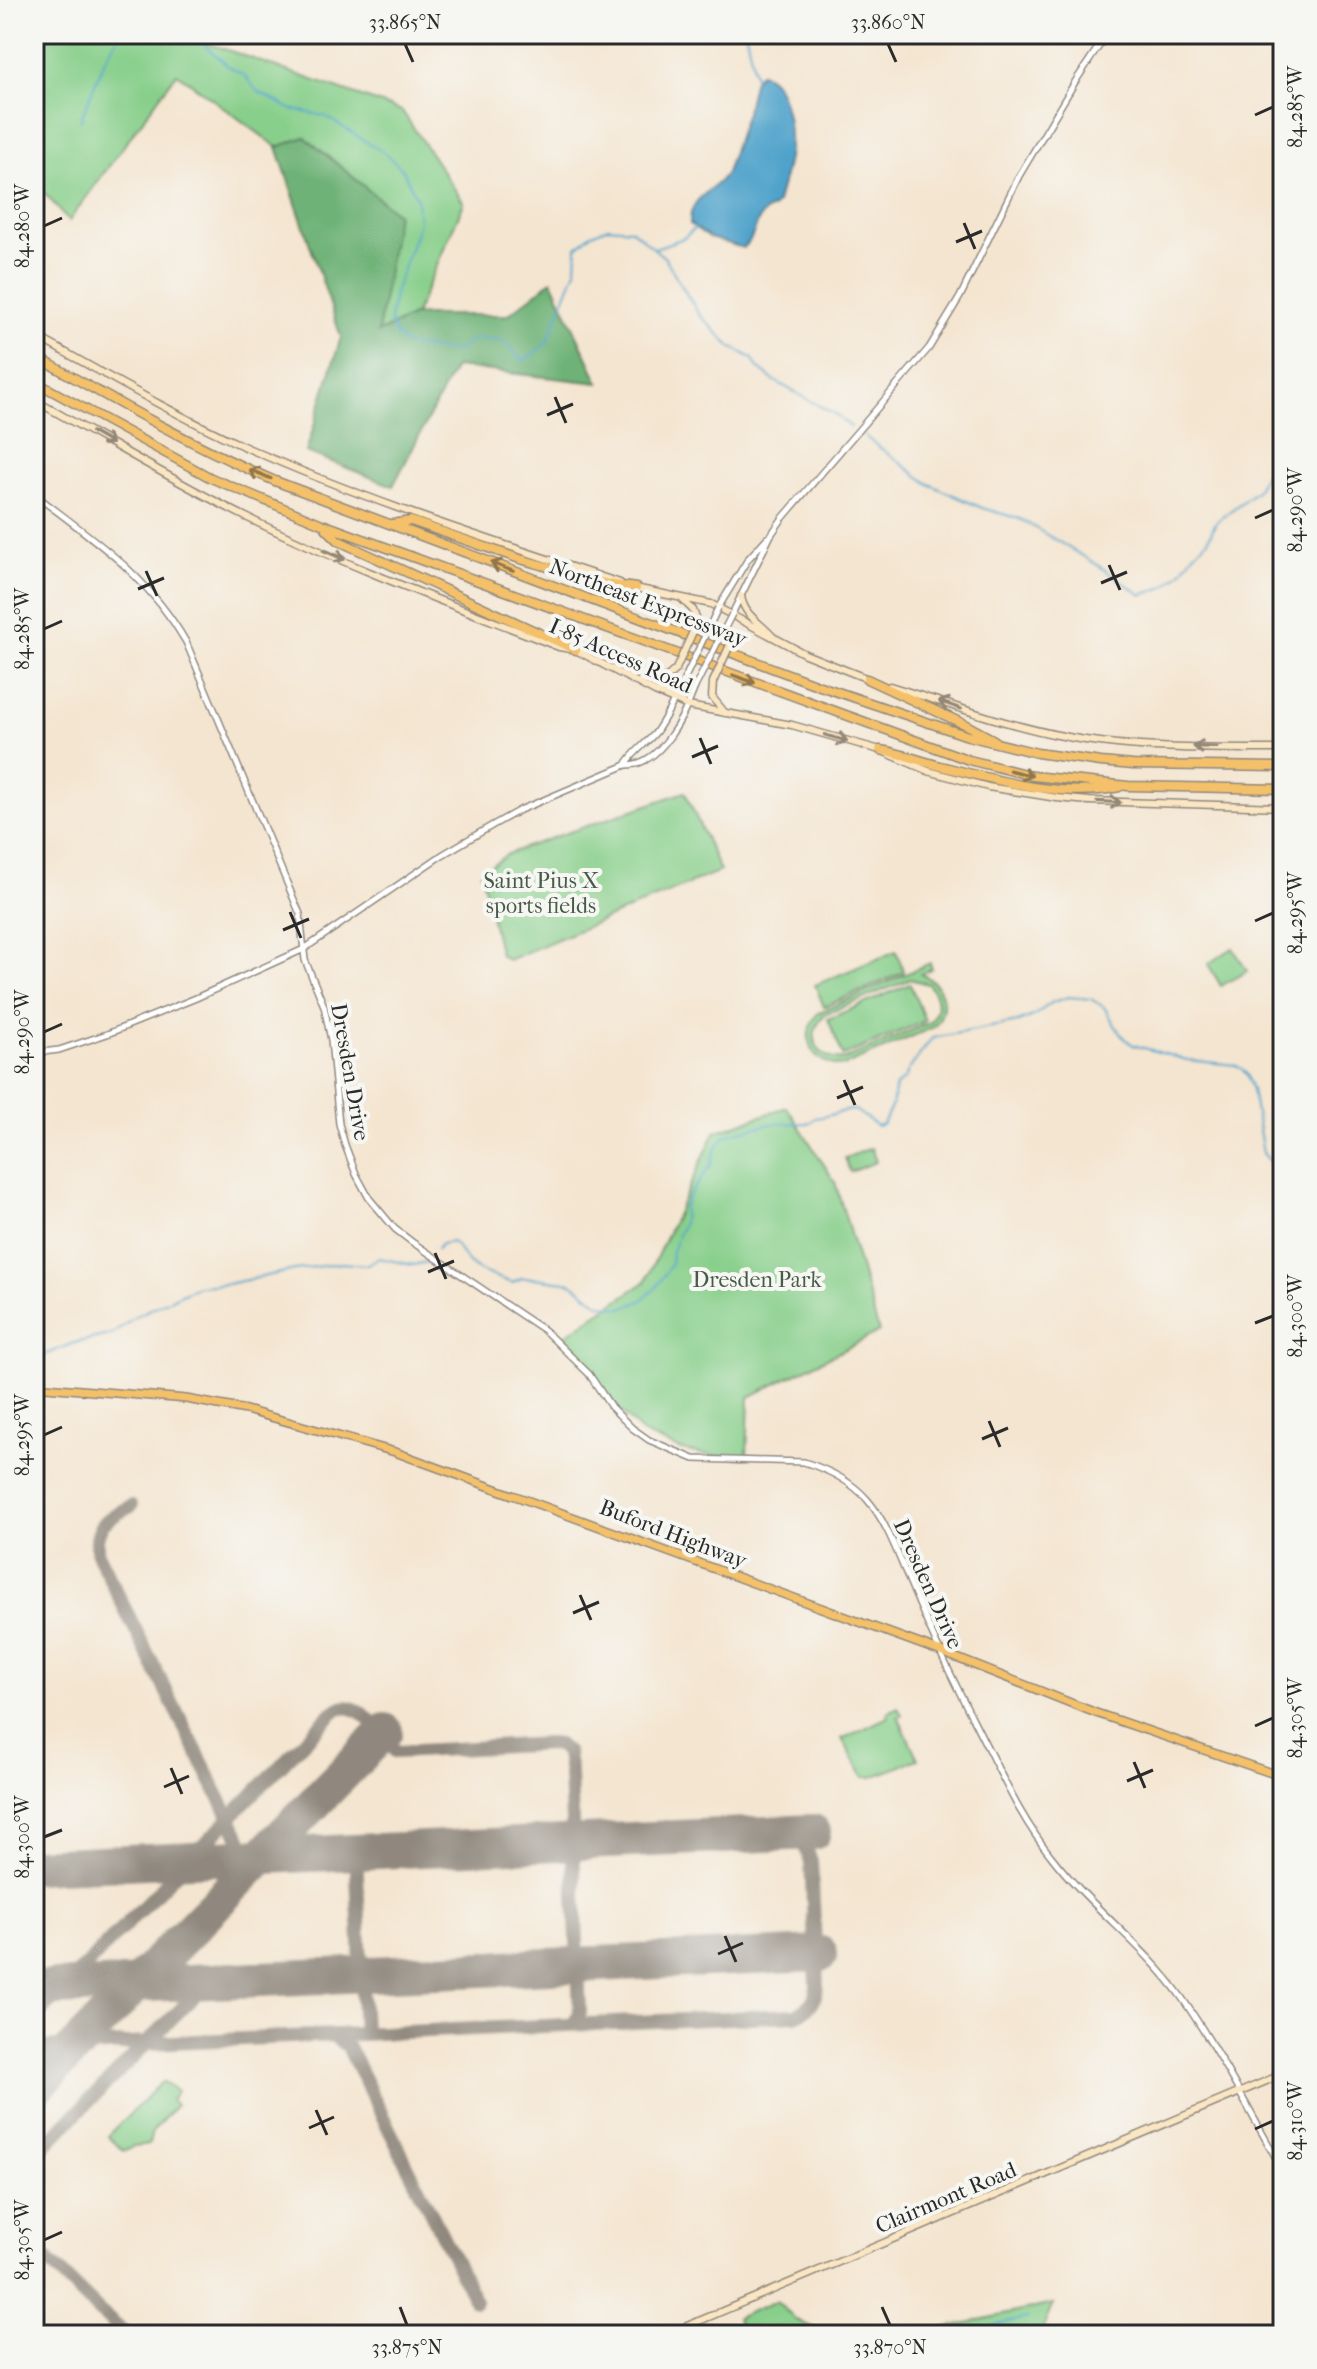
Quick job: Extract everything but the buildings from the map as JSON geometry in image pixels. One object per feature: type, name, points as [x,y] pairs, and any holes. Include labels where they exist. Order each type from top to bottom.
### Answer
[{"type":"highway","name":"Northeast Expressway","points":[[34,355],[203,449],[298,491],[949,731],[1058,756],[1133,765],[1283,767]]},
{"type":"highway","name":"Northeast Expressway","points":[[34,381],[211,478],[322,524],[969,760],[1033,776],[1128,786],[1283,789]]},
{"type":"highway","points":[[389,525],[411,521],[520,559],[608,584],[636,588]]},
{"type":"highway","points":[[322,524],[339,541],[576,650]]},
{"type":"highway","points":[[867,679],[968,726],[1001,745]]},
{"type":"highway","points":[[880,750],[1017,784],[1098,792],[1128,786]]},
{"type":"main road","points":[[34,335],[156,403],[268,457],[385,503],[636,588],[701,601],[732,614],[761,633],[805,654],[867,679],[1069,737],[1144,746],[1283,749]]},
{"type":"main road","name":"I-85 Access Road","points":[[34,400],[251,520],[443,601],[559,647],[576,650],[688,706],[792,725],[880,750],[928,771],[1027,794],[1117,802],[1283,807]]},
{"type":"main road","points":[[636,681],[665,679],[676,669],[696,625],[689,605],[680,596]]},
{"type":"main road","points":[[741,596],[748,614],[775,639]]},
{"type":"main road","points":[[725,713],[712,697],[713,682],[730,645],[740,634],[761,633]]},
{"type":"main road","name":"Buford Highway","points":[[34,1386],[186,1399],[246,1410],[371,1445],[939,1651],[1096,1713],[1283,1777]]},
{"type":"main road","name":"Clairmont Road","points":[[666,2335],[1283,2074]]},
{"type":"street","points":[[626,765],[658,730],[718,608],[748,559],[929,348],[960,297],[1019,176],[1107,34]]},
{"type":"street","name":"Dresden Drive","points":[[34,494],[114,554],[175,623],[186,642],[300,914],[305,960],[324,1006],[339,1124],[363,1188],[387,1221],[412,1242],[562,1345],[589,1374],[611,1407],[643,1437],[694,1459],[804,1462],[822,1466],[849,1483],[872,1504],[888,1530],[939,1651],[1011,1792],[1049,1854],[1080,1892],[1169,1981],[1239,2092],[1283,2170]]},
{"type":"street","points":[[34,1053],[59,1050],[107,1034],[304,949],[429,863],[493,825],[626,765],[633,766],[645,760],[671,736],[688,706],[771,535]]},
{"type":"green space","points":[[34,34],[182,34],[402,111],[464,203],[415,315],[377,333],[306,137],[277,147],[177,73],[69,221],[34,181]]},
{"type":"green space","points":[[305,137],[397,214],[378,333],[415,315],[508,315],[552,280],[599,383],[455,367],[393,486],[306,452],[341,337],[277,147]]},
{"type":"green space","name":"Saint Pius X sports fields","points":[[685,792],[720,871],[508,960],[500,955],[481,872],[508,854]]},
{"type":"green space","points":[[1233,948],[1247,971],[1221,986],[1208,964]]},
{"type":"green space","points":[[896,951],[904,972],[824,1007],[815,985]]},
{"type":"green space","points":[[930,963],[932,968],[921,974],[935,984],[943,1004],[934,1027],[844,1066],[824,1061],[812,1049],[809,1032],[818,1013]],"holes":[[[910,979],[928,984],[937,1002],[931,1022],[846,1059],[827,1056],[816,1046],[815,1030],[826,1014]]]},
{"type":"green space","points":[[910,984],[925,1021],[843,1056],[828,1019]]},
{"type":"green space","name":"Dresden Park","points":[[787,1107],[835,1182],[879,1332],[749,1397],[747,1458],[681,1450],[643,1434],[614,1405],[564,1336],[645,1282],[715,1132]]},
{"type":"green space","points":[[871,1148],[876,1162],[850,1172],[845,1158]]},
{"type":"green space","points":[[898,1707],[902,1715],[898,1717],[918,1759],[873,1777],[864,1777],[842,1739],[888,1717],[887,1713]]},
{"type":"green space","points":[[162,2082],[177,2091],[171,2100],[176,2105],[152,2132],[149,2144],[123,2151],[108,2136]]},
{"type":"green space","points":[[776,2301],[796,2320],[829,2335],[743,2335],[736,2318]]},
{"type":"green space","points":[[1053,2304],[1040,2335],[912,2335]]},
{"type":"water","points":[[760,73],[775,83],[784,103],[789,153],[777,203],[762,215],[743,248],[710,238],[690,224],[698,200],[726,173],[754,79]]},
{"type":"waterway","points":[[80,121],[105,59],[120,34]]},
{"type":"waterway","points":[[192,34],[228,66],[245,76],[257,91],[290,109],[325,116],[386,154],[403,170],[417,199],[419,223],[393,298],[390,322],[396,336],[409,346],[458,351],[475,338],[504,342],[523,361],[547,343],[576,270],[577,247],[590,235],[608,227],[631,229],[665,258],[698,313],[731,347],[752,358],[758,368],[773,380],[851,427]]},
{"type":"waterway","points":[[746,34],[755,77]]},
{"type":"waterway","points":[[655,248],[684,238],[696,227]]},
{"type":"waterway","points":[[864,436],[929,484],[982,508],[1020,519],[1142,595],[1164,587],[1181,572],[1208,540],[1216,522],[1256,491],[1264,475],[1283,460]]},
{"type":"waterway","points":[[437,1249],[441,1244],[452,1242],[474,1267],[512,1283],[522,1278],[572,1283],[600,1304],[623,1308],[641,1301],[656,1288],[671,1264],[672,1251],[683,1223],[684,1207],[711,1165],[724,1137],[771,1124],[810,1123],[815,1118],[850,1110],[855,1110],[877,1126],[883,1124],[896,1086],[905,1079],[932,1038],[1018,1022],[1068,997],[1091,999],[1104,1007],[1121,1035],[1133,1045],[1187,1060],[1235,1065],[1242,1069],[1252,1090],[1263,1153],[1273,1165],[1283,1169]]},
{"type":"waterway","points":[[34,1359],[74,1343],[113,1334],[136,1316],[198,1286],[227,1284],[342,1263],[366,1265],[379,1258],[413,1265],[427,1262]]},
{"type":"waterway","points":[[949,2335],[1028,2318]]},
{"type":"taxiway","points":[[131,1506],[109,1519],[100,1529],[97,1536],[98,1555],[249,1856]]},
{"type":"taxiway","points":[[34,2019],[332,1713],[351,1708],[368,1718],[396,1752],[550,1744],[558,1745],[567,1753],[580,2012],[576,2023],[569,2025]]},
{"type":"taxiway","points":[[34,2048],[795,2015],[811,2004],[817,1986],[811,1861],[804,1844]]},
{"type":"taxiway","points":[[356,1851],[364,2034]]},
{"type":"taxiway","points":[[34,2156],[210,1980]]},
{"type":"taxiway","points":[[333,2035],[348,2047],[475,2301]]},
{"type":"taxiway","points":[[34,2049],[46,2065],[44,2075],[37,2084]]},
{"type":"taxiway","points":[[34,2247],[127,2335]]},
{"type":"runway","points":[[34,2089],[385,1731]]},
{"type":"runway","points":[[34,1866],[813,1832]]},
{"type":"runway","points":[[34,1989],[820,1954]]}]
